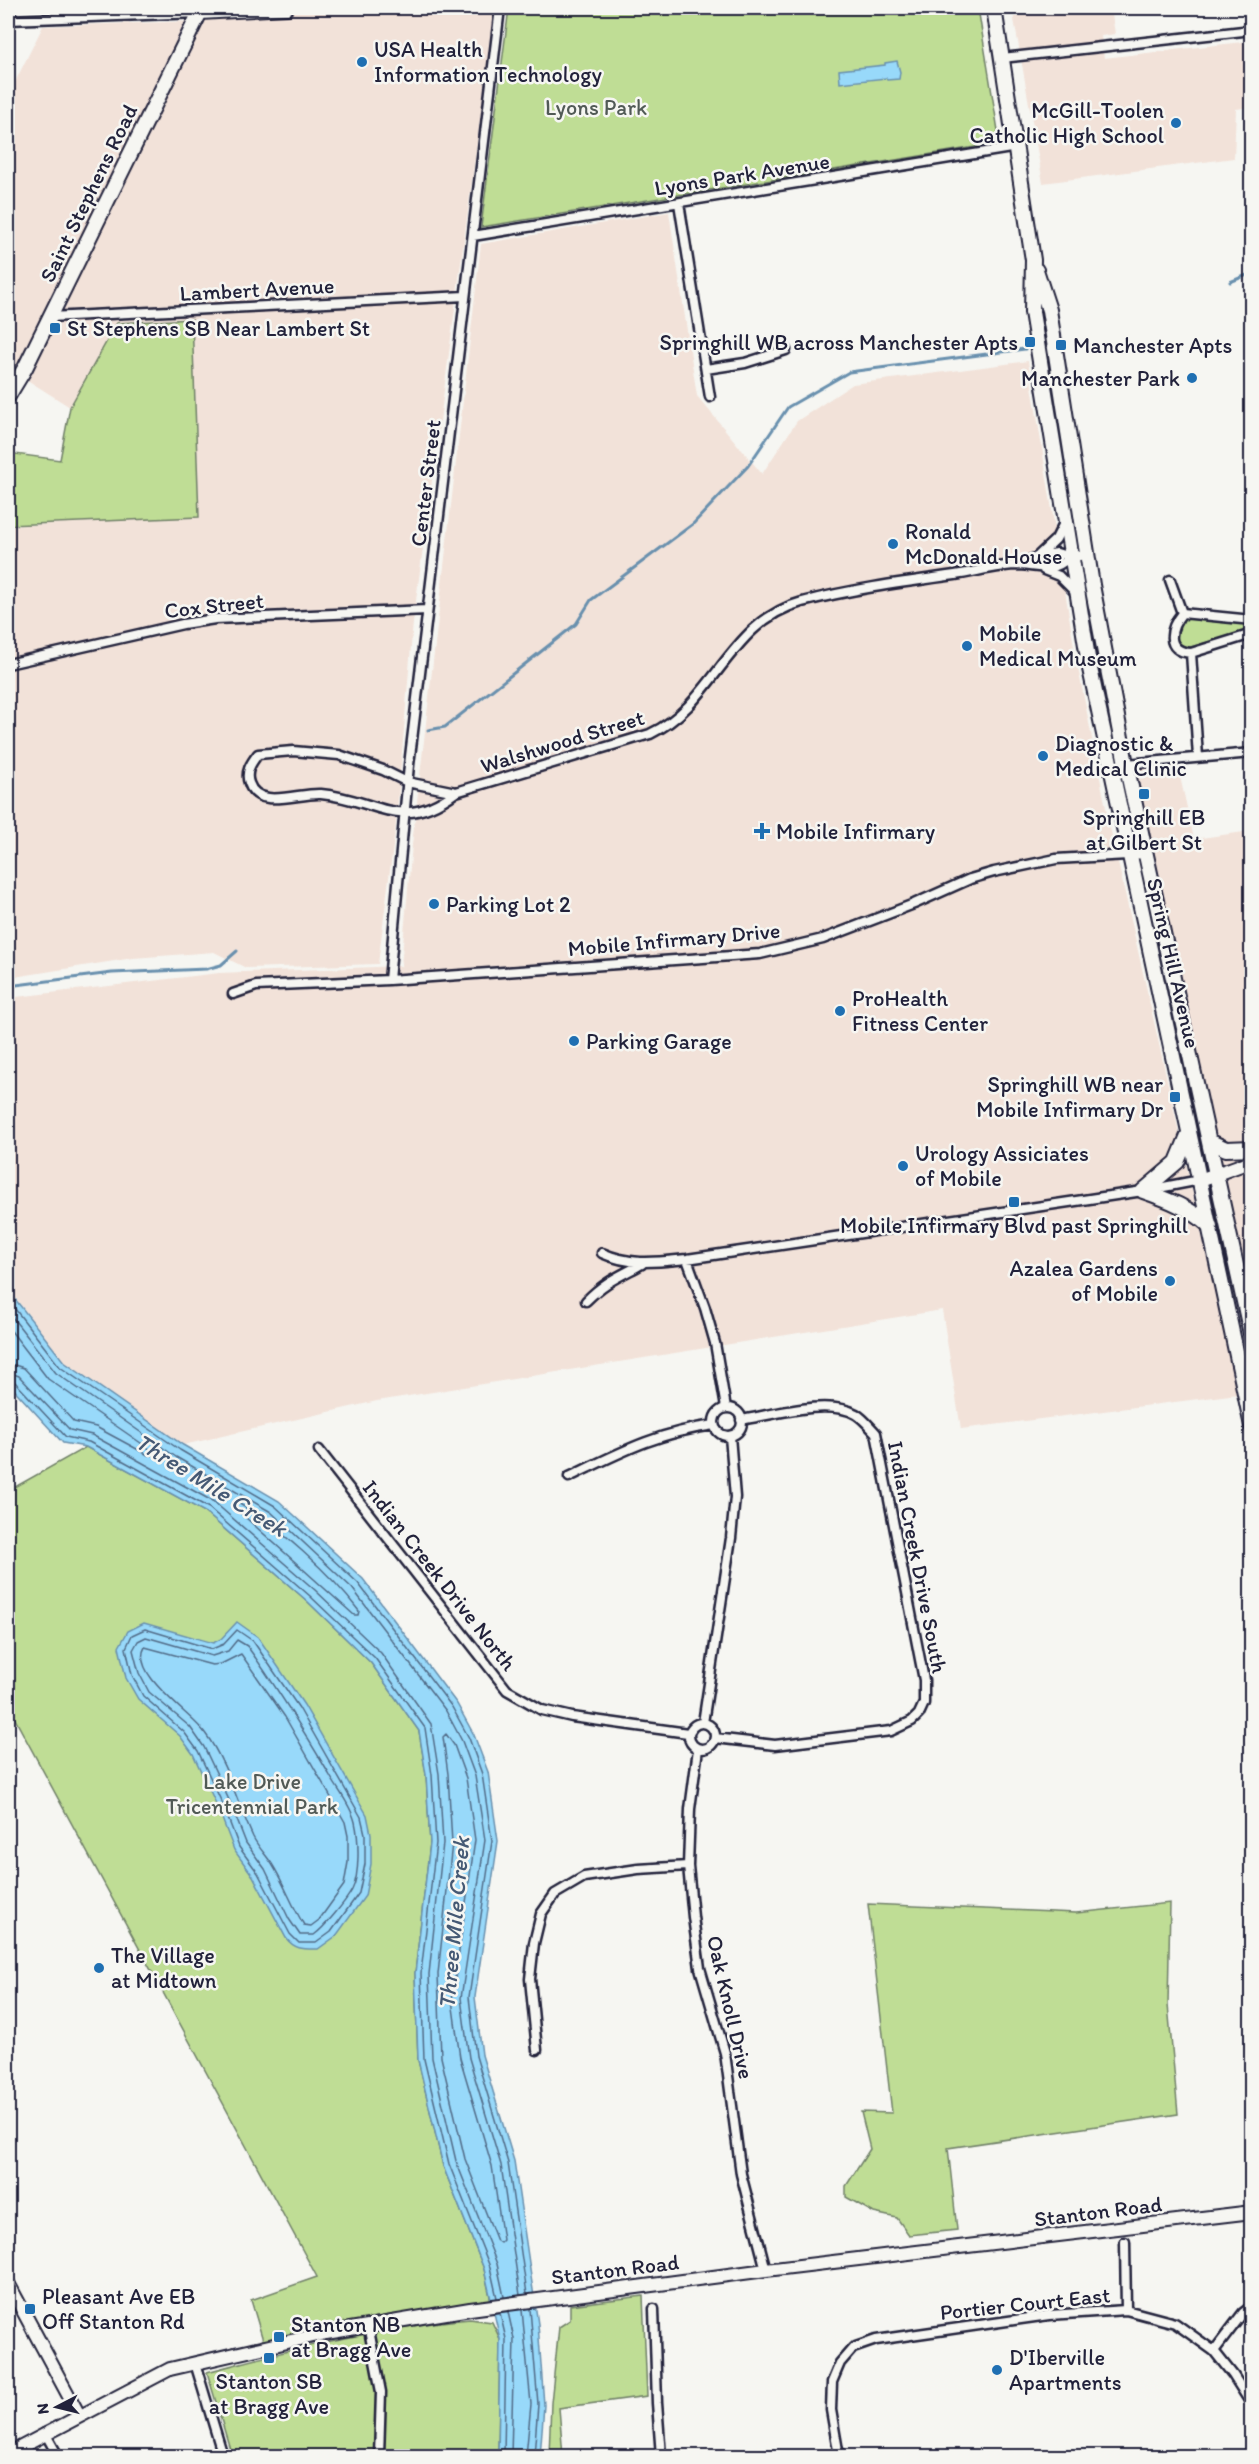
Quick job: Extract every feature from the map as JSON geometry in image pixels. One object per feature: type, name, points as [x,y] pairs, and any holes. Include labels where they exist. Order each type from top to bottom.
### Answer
[{"type":"main road","name":"Spring Hill Avenue","points":[[994,8],[1033,260],[1032,312],[1076,592],[1108,761],[1190,1131],[1251,1426]]},
{"type":"main road","name":"Saint Stephens Road","points":[[9,391],[25,368],[199,9]]},
{"type":"main road","name":"Spring Hill Avenue","points":[[1033,260],[1050,310],[1088,555],[1126,764],[1251,1338]]},
{"type":"main road","points":[[1143,1191],[1177,1162],[1190,1131]]},
{"type":"main road","points":[[1209,1141],[1226,1149],[1251,1148]]},
{"type":"main road","points":[[1143,1191],[1178,1203],[1210,1226]]},
{"type":"street","points":[[30,8],[30,19]]},
{"type":"street","points":[[8,20],[199,9],[287,8]]},
{"type":"street","name":"Center Street","points":[[389,980],[407,782],[500,8]]},
{"type":"street","points":[[1002,58],[1251,30]]},
{"type":"street","name":"Lyons Park Avenue","points":[[473,236],[1017,147]]},
{"type":"street","points":[[679,203],[710,397]]},
{"type":"street","name":"Lambert Avenue","points":[[50,317],[465,296]]},
{"type":"street","points":[[706,369],[745,363],[786,350]]},
{"type":"street","name":"Walshwood Street","points":[[1039,556],[1056,539],[1064,523]]},
{"type":"street","name":"Walshwood Street","points":[[1019,566],[1039,556],[1057,553],[1070,557],[1088,555]]},
{"type":"street","name":"Walshwood Street","points":[[1041,569],[1061,565],[1070,557]]},
{"type":"street","name":"Walshwood Street","points":[[456,792],[407,782],[383,770],[339,755],[293,751],[258,754],[252,762],[248,776],[250,786],[258,795],[266,798],[319,794],[404,814],[433,806],[456,792],[650,734],[668,726],[687,710],[742,639],[769,615],[784,608],[844,593],[1019,566],[1041,569],[1059,576],[1076,592]]},
{"type":"street","points":[[1170,580],[1182,613]]},
{"type":"street","name":"Cox Street","points":[[8,664],[215,619],[427,610]]},
{"type":"street","points":[[1182,613],[1251,620]]},
{"type":"street","points":[[1182,613],[1174,622],[1171,634],[1178,649],[1191,653],[1251,634]]},
{"type":"street","points":[[1191,653],[1198,757]]},
{"type":"street","points":[[1126,764],[1251,753]]},
{"type":"street","name":"Mobile Infirmary Drive","points":[[233,994],[256,986],[389,980],[760,954],[823,939],[914,904],[970,879],[994,872],[1056,860],[1129,857],[1146,854]]},
{"type":"street","points":[[602,1254],[618,1260],[642,1264],[687,1259],[1143,1191],[1200,1180],[1251,1161]]},
{"type":"street","points":[[687,1259],[715,1343],[726,1408]]},
{"type":"street","points":[[586,1301],[602,1285],[617,1275],[642,1264]]},
{"type":"street","name":"Indian Creek Drive South","points":[[715,1738],[775,1745],[891,1731],[912,1722],[924,1703],[924,1680],[876,1433],[857,1414],[837,1407],[812,1408],[741,1420]]},
{"type":"street","points":[[726,1408],[734,1410],[741,1420],[737,1432],[730,1436],[722,1435],[714,1425],[718,1412],[726,1408]]},
{"type":"street","points":[[569,1477],[639,1443],[684,1429],[714,1425]]},
{"type":"street","points":[[703,1723],[735,1497],[730,1436]]},
{"type":"street","name":"Indian Creek Drive North","points":[[319,1450],[507,1690],[542,1710],[572,1717],[688,1733]]},
{"type":"street","points":[[703,1723],[711,1726],[715,1738],[711,1746],[698,1749],[689,1741],[688,1733],[696,1724],[703,1723]]},
{"type":"street","name":"Oak Knoll Drive","points":[[698,1749],[690,1809],[688,1866],[700,1968],[725,2053],[741,2174],[766,2270]]},
{"type":"street","points":[[537,2050],[530,1978],[534,1943],[541,1914],[555,1894],[584,1876],[688,1866]]},
{"type":"street","name":"Stanton Road","points":[[8,2454],[170,2368],[368,2325],[470,2309],[766,2270],[1251,2212]]},
{"type":"street","points":[[1125,2242],[1126,2310]]},
{"type":"street","points":[[8,2283],[79,2415]]},
{"type":"street","points":[[1214,2350],[1251,2306]]},
{"type":"street","points":[[654,2309],[661,2457]]},
{"type":"street","name":"Portier Court East","points":[[839,2457],[831,2410],[832,2382],[840,2363],[853,2348],[876,2340],[1049,2315],[1126,2310],[1174,2323],[1214,2350],[1233,2375],[1251,2405]]},
{"type":"street","points":[[368,2325],[381,2392],[379,2457]]},
{"type":"street","points":[[195,2363],[223,2457]]},
{"type":"street","points":[[45,2433],[57,2457]]},
{"type":"shaded area","points":[[207,8],[300,8],[300,11],[361,8],[495,8],[413,623],[396,823],[378,964],[246,968],[214,952],[133,958],[8,978],[8,526],[199,516],[117,323],[70,407],[13,371],[8,378],[8,96],[43,26],[200,21]]},
{"type":"shaded area","name":"McGill-Toolen Catholic High School","points":[[1012,8],[1111,8],[1115,34],[1101,36],[1104,58],[1251,41],[1251,107],[1236,109],[1234,158],[1043,183]]},
{"type":"shaded area","name":"Mobile Infirmary","points":[[669,212],[697,396],[762,474],[797,421],[853,384],[1028,361],[1075,653],[1108,818],[1238,1394],[961,1429],[942,1310],[377,1401],[183,1445],[64,1362],[8,1288],[8,998],[219,973],[401,966],[412,845],[481,244]]},
{"type":"shaded area","points":[[1177,763],[1194,839],[1251,831],[1251,1317],[1132,768]]},
{"type":"green space","name":"Lyons Park","points":[[509,8],[978,8],[1000,143],[481,227]]},
{"type":"green space","points":[[192,319],[199,517],[8,525],[8,453],[60,460],[70,407],[117,323]]},
{"type":"green space","points":[[1189,619],[1248,624],[1251,628],[1248,631],[1187,648],[1180,645],[1175,638],[1177,625]]},
{"type":"green space","name":"Lake Drive Tricentennial Park","points":[[86,1447],[205,1512],[306,1600],[371,1663],[419,1731],[426,1775],[430,1843],[415,1973],[418,2060],[443,2166],[484,2269],[492,2306],[265,2347],[251,2300],[317,2277],[8,1706],[8,1491]]},
{"type":"green space","points":[[1170,1903],[1168,2005],[1178,2114],[948,2148],[957,2230],[909,2235],[897,2218],[874,2213],[846,2197],[846,2186],[870,2149],[861,2112],[892,2113],[868,1904],[1076,1913]]},
{"type":"green space","points":[[643,2296],[647,2396],[559,2408],[563,2456],[549,2456],[551,2403],[559,2327],[570,2320],[570,2305]]},
{"type":"green space","points":[[470,2319],[492,2322],[500,2339],[498,2456],[232,2456],[207,2372],[370,2333]]},
{"type":"water","points":[[897,61],[899,79],[887,80],[886,78],[840,83],[839,70],[885,65],[885,63]]},
{"type":"water","name":"Three Mile Creek","points":[[8,1290],[64,1362],[183,1445],[279,1501],[363,1579],[457,1704],[474,1735],[488,1772],[498,1841],[475,1997],[482,2055],[514,2161],[538,2324],[544,2405],[540,2456],[498,2456],[500,2339],[484,2269],[443,2166],[418,2060],[415,1973],[430,1843],[426,1775],[419,1731],[371,1663],[306,1600],[205,1512],[86,1447],[63,1443],[8,1383]]},
{"type":"water","points":[[237,1622],[258,1637],[304,1705],[367,1815],[371,1834],[371,1864],[365,1896],[336,1936],[318,1949],[296,1947],[286,1938],[253,1876],[234,1850],[193,1754],[180,1736],[138,1699],[126,1678],[119,1647],[128,1631],[144,1623],[213,1643],[221,1639]]},
{"type":"waterway","points":[[1230,282],[1252,273]]},
{"type":"waterway","points":[[428,730],[445,727],[576,624],[591,600],[693,524],[748,466],[788,407],[849,372],[1025,349]]},
{"type":"waterway","points":[[8,986],[112,973],[206,969],[221,965],[237,951]]},
{"type":"place","name":"USA Health Information Technology","points":[[362,62]]},
{"type":"place","name":"McGill-Toolen Catholic High School","points":[[1176,123]]},
{"type":"place","name":"St Stephens SB Near Lambert St","points":[[55,328]]},
{"type":"place","name":"Springhill WB across Manchester Apts","points":[[1030,342]]},
{"type":"place","name":"Manchester Apts","points":[[1061,345]]},
{"type":"place","name":"Manchester Park","points":[[1192,378]]},
{"type":"place","name":"Ronald McDonald House","points":[[893,544]]},
{"type":"place","name":"Mobile Medical Museum","points":[[967,646]]},
{"type":"place","name":"Diagnostic & Medical Clinic","points":[[1043,756]]},
{"type":"place","name":"Springhill EB at Gilbert St","points":[[1144,794]]},
{"type":"place","name":"Mobile Infirmary","points":[[762,831]]},
{"type":"place","name":"Parking Lot 2","points":[[434,904]]},
{"type":"place","name":"ProHealth Fitness Center","points":[[840,1011]]},
{"type":"place","name":"Parking Garage","points":[[574,1041]]},
{"type":"place","name":"Springhill WB near Mobile Infirmary Dr","points":[[1175,1097]]},
{"type":"place","name":"Urology Assiciates of Mobile","points":[[903,1166]]},
{"type":"place","name":"Mobile Infirmary Blvd past Springhill","points":[[1014,1202]]},
{"type":"place","name":"Azalea Gardens of Mobile","points":[[1170,1281]]},
{"type":"place","name":"The Village at Midtown","points":[[99,1968]]},
{"type":"place","name":"Pleasant Ave EB Off Stanton Rd","points":[[30,2309]]},
{"type":"place","name":"Stanton NB at Bragg Ave","points":[[279,2337]]},
{"type":"place","name":"Stanton SB at Bragg Ave","points":[[269,2358]]},
{"type":"place","name":"D'Iberville Apartments","points":[[997,2370]]}]
